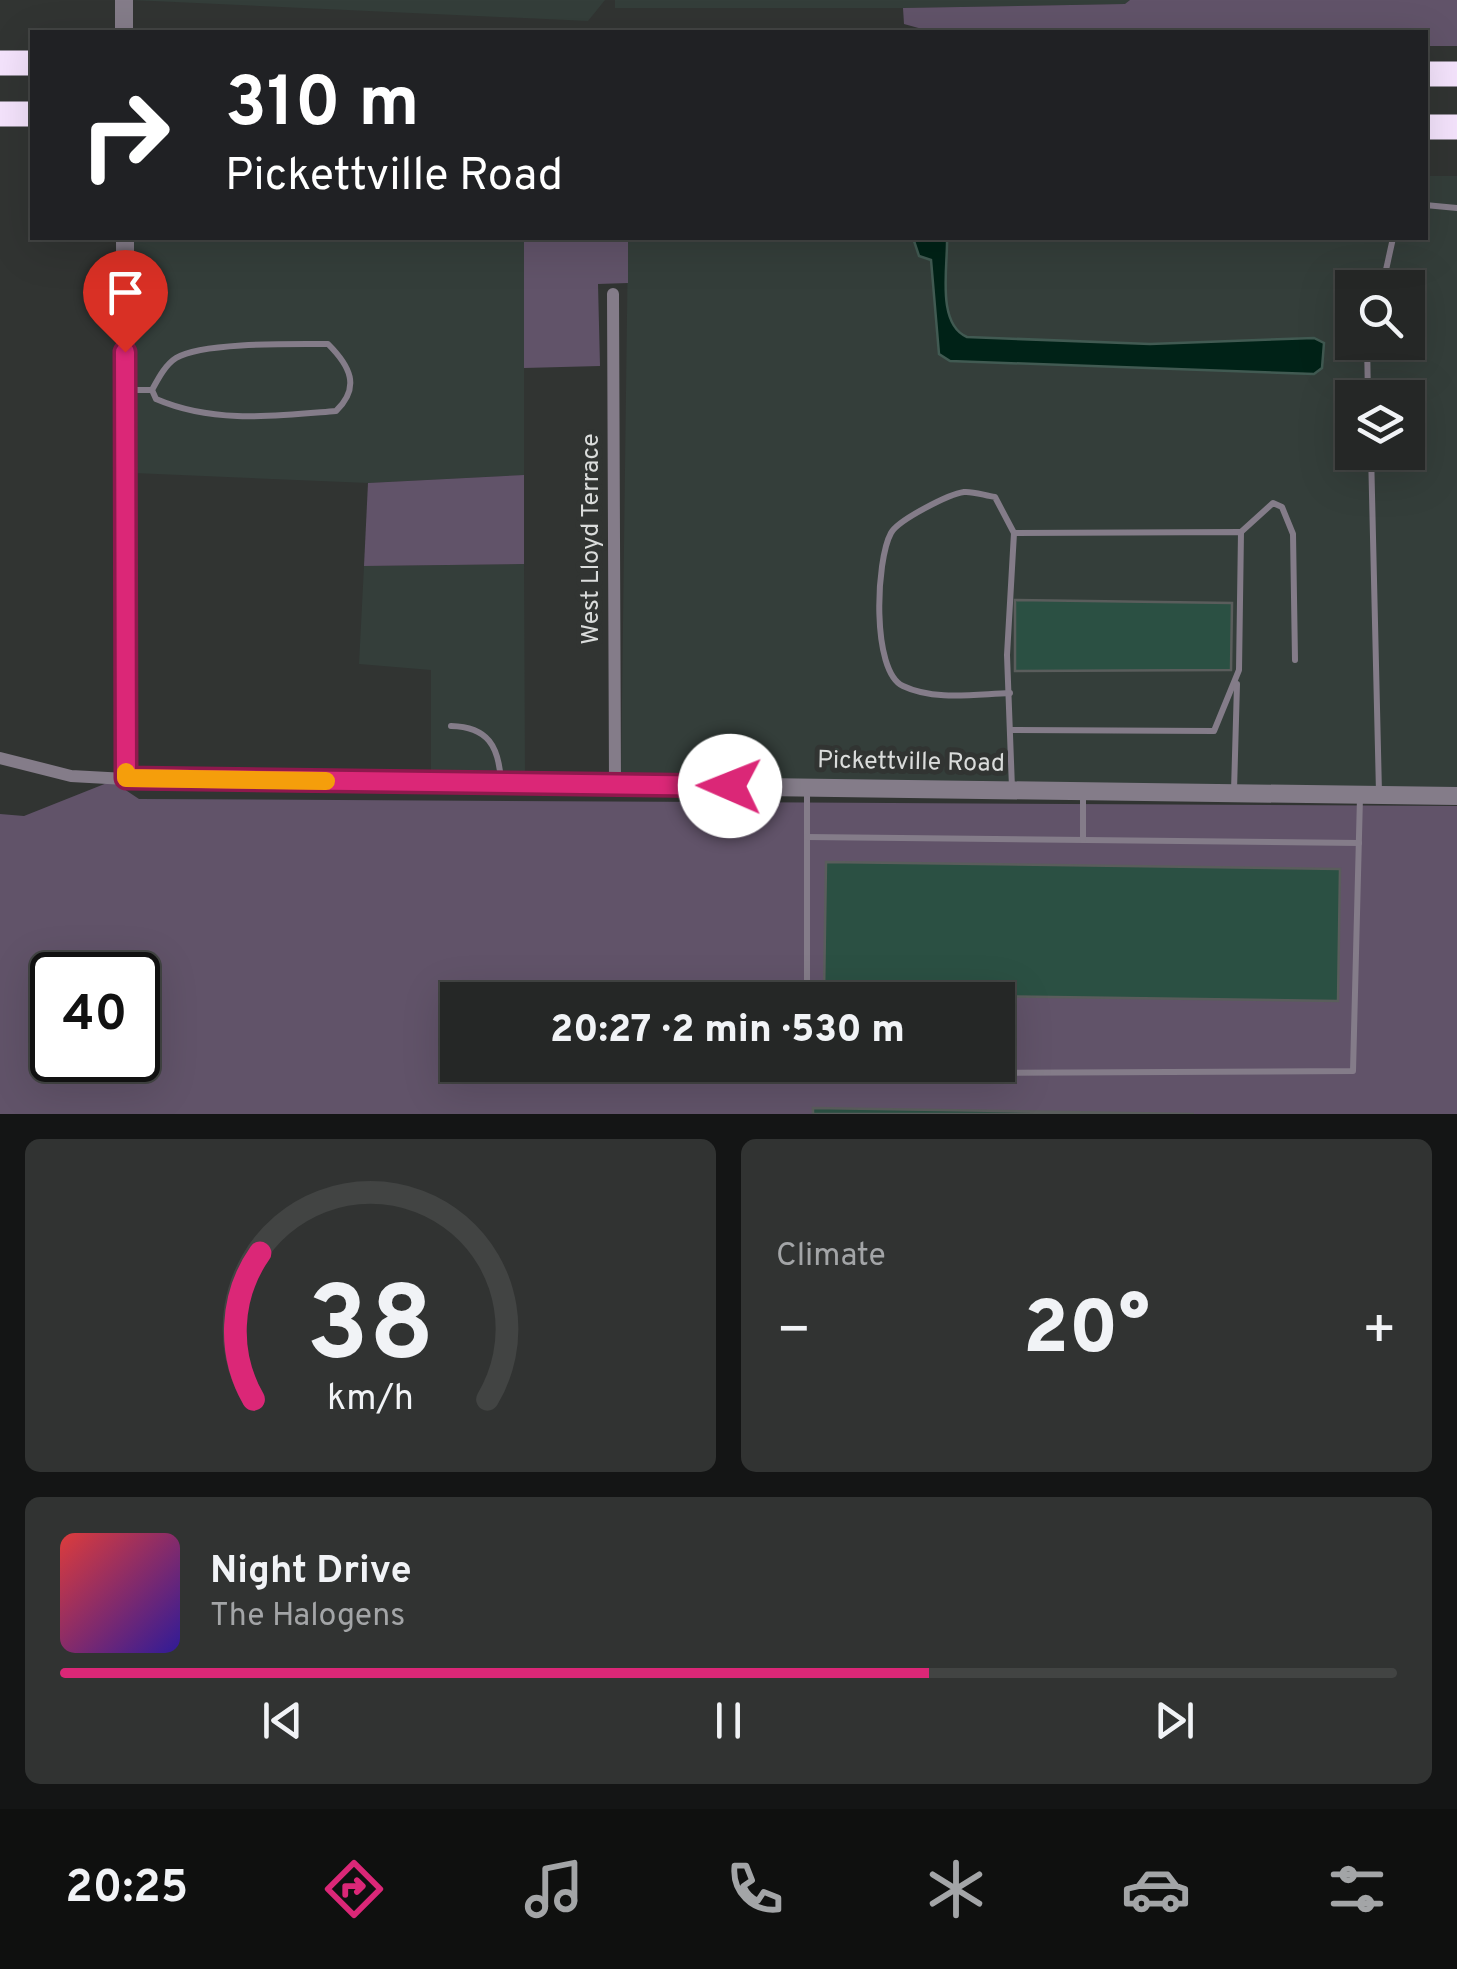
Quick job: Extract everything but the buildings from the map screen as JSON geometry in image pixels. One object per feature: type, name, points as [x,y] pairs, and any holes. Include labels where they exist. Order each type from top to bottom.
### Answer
[{"type":"highway","points":[[0,63],[30,63]]},
{"type":"highway","points":[[1428,74],[1457,74]]},
{"type":"highway","points":[[0,114],[30,114]]},
{"type":"highway","points":[[1428,126],[1457,127]]},
{"type":"street","points":[[124,0],[124,30]]},
{"type":"street","points":[[0,758],[71,776],[126,778],[125,240]]},
{"type":"street","name":"West Lloyd Terrace","points":[[614,294],[615,784]]},
{"type":"street","name":"Pickettville Road","points":[[126,778],[1457,796]]},
{"type":"lane","points":[[1428,205],[1457,208]]},
{"type":"lane","points":[[1386,270],[1393,240]]},
{"type":"lane","points":[[290,344],[328,344],[342,358],[352,380],[350,397],[336,411],[300,414],[222,417],[186,412],[156,399],[152,390],[166,367],[190,352],[290,344]]},
{"type":"lane","points":[[125,390],[152,390]]},
{"type":"lane","points":[[1015,1073],[1353,1072],[1359,844],[1370,794],[1371,470]]},
{"type":"lane","points":[[1010,693],[930,694],[899,685],[886,669],[881,634],[881,555],[893,528],[964,492],[994,498],[1014,534],[1008,608],[1012,730],[1012,790]]},
{"type":"lane","points":[[1014,534],[1241,532],[1273,503],[1282,507],[1293,534],[1295,660]]},
{"type":"lane","points":[[1234,792],[1241,532]]},
{"type":"lane","points":[[1012,730],[1214,731],[1238,676]]},
{"type":"lane","points":[[451,726],[474,727],[491,740],[500,761],[501,783]]},
{"type":"lane","points":[[807,787],[808,982]]},
{"type":"lane","points":[[1083,790],[1083,840]]},
{"type":"lane","points":[[807,836],[1359,844]]},
{"type":"shaded area","points":[[131,0],[605,0],[588,21]]},
{"type":"shaded area","points":[[615,0],[1130,0],[1126,4],[903,8],[615,8]]},
{"type":"shaded area","points":[[1130,0],[1457,0],[1457,46],[1428,46],[1428,30],[926,30],[904,24],[903,8],[1125,4]]},
{"type":"shaded area","points":[[1428,176],[1457,176],[1457,789],[621,777],[628,240],[1428,240]]},
{"type":"shaded area","points":[[132,240],[524,240],[524,475],[368,483],[134,473]]},
{"type":"shaded area","points":[[524,240],[628,240],[628,283],[598,284],[600,366],[524,368]]},
{"type":"shaded area","points":[[914,240],[947,240],[947,307],[957,330],[967,337],[1150,344],[1314,338],[1324,343],[1322,368],[1314,374],[950,361],[939,354],[931,260],[919,256]]},
{"type":"shaded area","points":[[524,475],[524,564],[364,566],[368,483]]},
{"type":"shaded area","points":[[524,564],[525,775],[431,775],[431,670],[359,664],[364,566]]},
{"type":"shaded area","points":[[112,781],[139,799],[1457,806],[1457,1114],[0,1114],[0,814],[24,816]]},
{"type":"slow traffic","points":[[126,772],[126,778],[326,781]]},
{"type":"route","points":[[125,352],[126,778],[730,786]]}]
